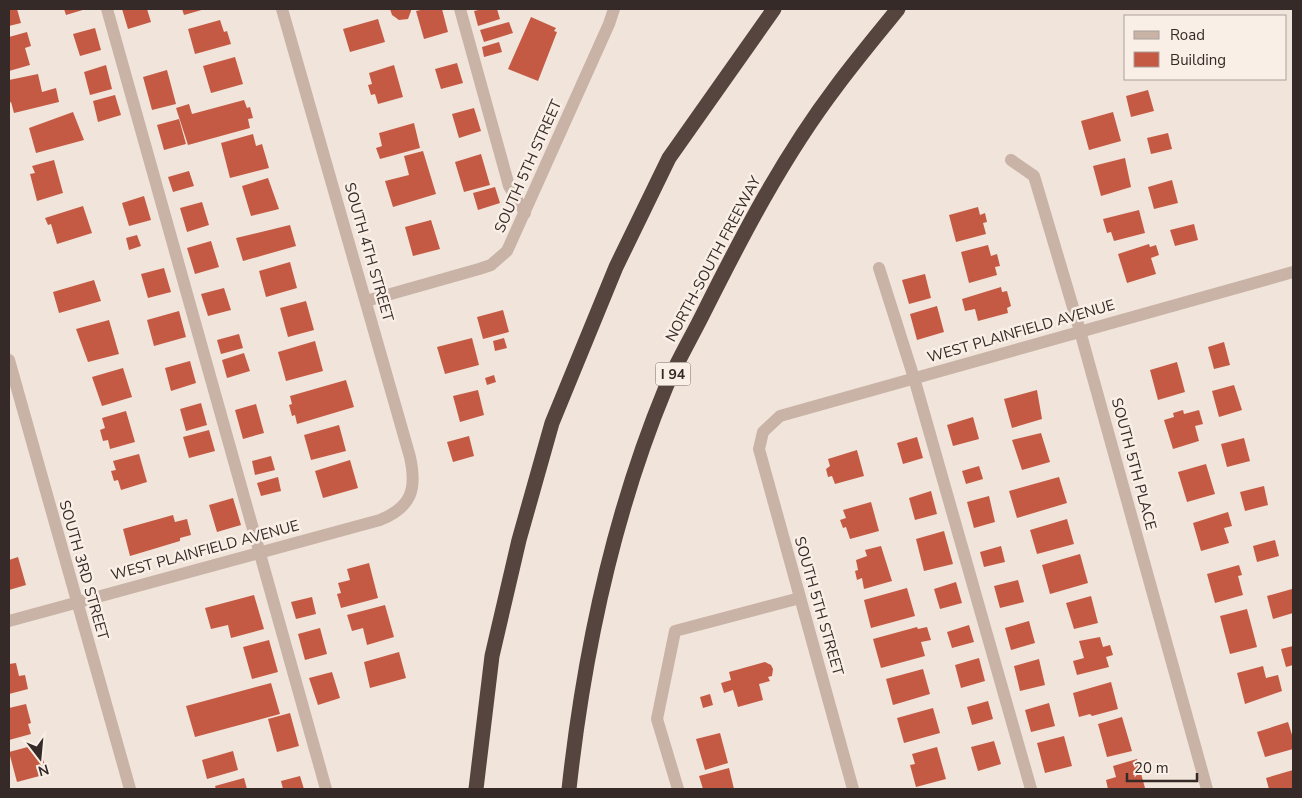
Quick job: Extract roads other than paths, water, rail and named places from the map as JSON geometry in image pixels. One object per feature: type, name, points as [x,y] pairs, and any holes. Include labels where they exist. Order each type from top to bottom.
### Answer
[{"type":"highway","points":[[476,789],[492,656],[518,540],[552,423],[616,268],[669,158],[774,9]]},
{"type":"highway","name":"NORTH-SOUTH FREEWAY","points":[[569,789],[578,708],[600,594],[627,497],[666,387],[724,271],[771,186],[835,88],[898,9]]},
{"type":"street","points":[[107,9],[258,553],[326,789]]},
{"type":"street","name":"SOUTH 4TH STREET","points":[[282,9],[413,472],[414,483],[406,504]]},
{"type":"street","points":[[460,9],[509,186],[526,213]]},
{"type":"street","name":"SOUTH 5TH STREET","points":[[366,301],[491,265],[507,251],[526,213],[614,9]]},
{"type":"street","name":"SOUTH 5TH PLACE","points":[[1011,160],[1034,176],[1080,331],[1207,789]]},
{"type":"street","points":[[878,268],[914,378],[1031,789]]},
{"type":"street","name":"WEST PLAINFIELD AVENUE","points":[[763,432],[780,416],[1293,272]]},
{"type":"street","name":"SOUTH 3RD STREET","points":[[9,360],[130,789]]},
{"type":"street","name":"SOUTH 5TH STREET","points":[[763,432],[759,449],[854,789]]},
{"type":"street","name":"WEST PLAINFIELD AVENUE","points":[[9,621],[380,520],[399,511],[406,504]]},
{"type":"street","points":[[678,789],[658,719],[675,631],[800,598]]}]
